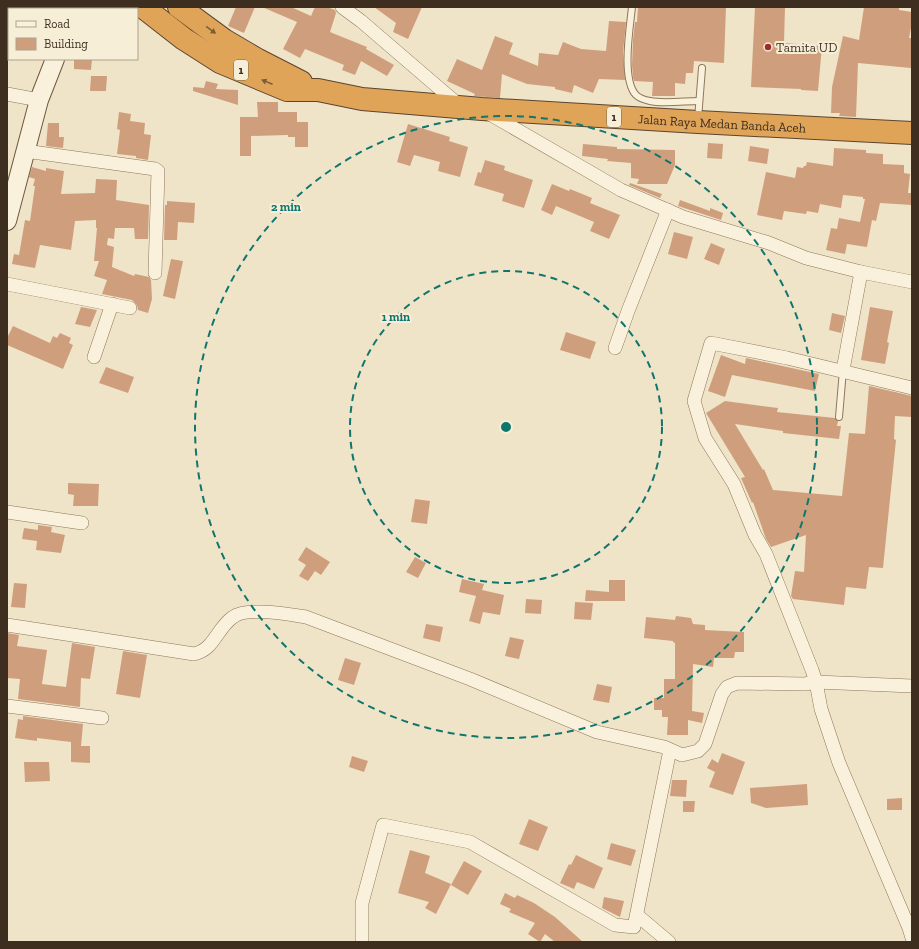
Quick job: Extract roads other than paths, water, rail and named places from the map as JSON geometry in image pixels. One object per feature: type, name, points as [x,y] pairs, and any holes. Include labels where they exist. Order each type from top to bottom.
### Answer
[{"type":"highway","name":"Jalan Raya Medan Banda Aceh","points":[[143,7],[171,29],[220,62],[287,90],[318,90],[362,99],[472,108],[912,133]]},
{"type":"highway","name":"Jalan Raya Medan Banda Aceh","points":[[180,7],[224,40],[258,60],[318,90]]},
{"type":"street","points":[[342,7],[472,108],[622,190],[683,217],[769,243],[806,258],[861,272],[912,282]]},
{"type":"street","points":[[7,221],[39,100],[55,60]]},
{"type":"street","points":[[7,94],[39,100]]},
{"type":"street","points":[[25,151],[154,169],[158,171],[154,273]]},
{"type":"street","points":[[615,348],[668,210]]},
{"type":"street","points":[[843,370],[861,272]]},
{"type":"street","points":[[7,284],[130,308]]},
{"type":"street","points":[[94,357],[112,304]]},
{"type":"street","points":[[911,931],[838,763],[821,709],[810,683],[766,554],[755,535],[734,484],[705,438],[694,401],[711,343],[843,370],[912,388]]},
{"type":"street","points":[[7,512],[82,523]]},
{"type":"street","points":[[7,625],[194,654],[202,652],[209,647],[225,624],[234,616],[250,612],[284,613],[306,617],[470,679],[597,732],[664,747],[682,755],[698,751],[705,744],[722,694],[726,687],[737,683],[810,683],[912,686]]},
{"type":"street","points":[[7,706],[102,718]]},
{"type":"street","points":[[362,942],[362,903],[383,824],[470,842],[615,925],[634,927],[670,750]]},
{"type":"street","points":[[637,915],[669,942]]},
{"type":"lane","points":[[632,7],[627,49],[630,85],[636,95],[651,102],[699,101]]},
{"type":"lane","points":[[698,122],[702,68]]},
{"type":"lane","points":[[839,417],[843,370]]},
{"type":"place","name":"Tamita UD","points":[[768,47]]}]
